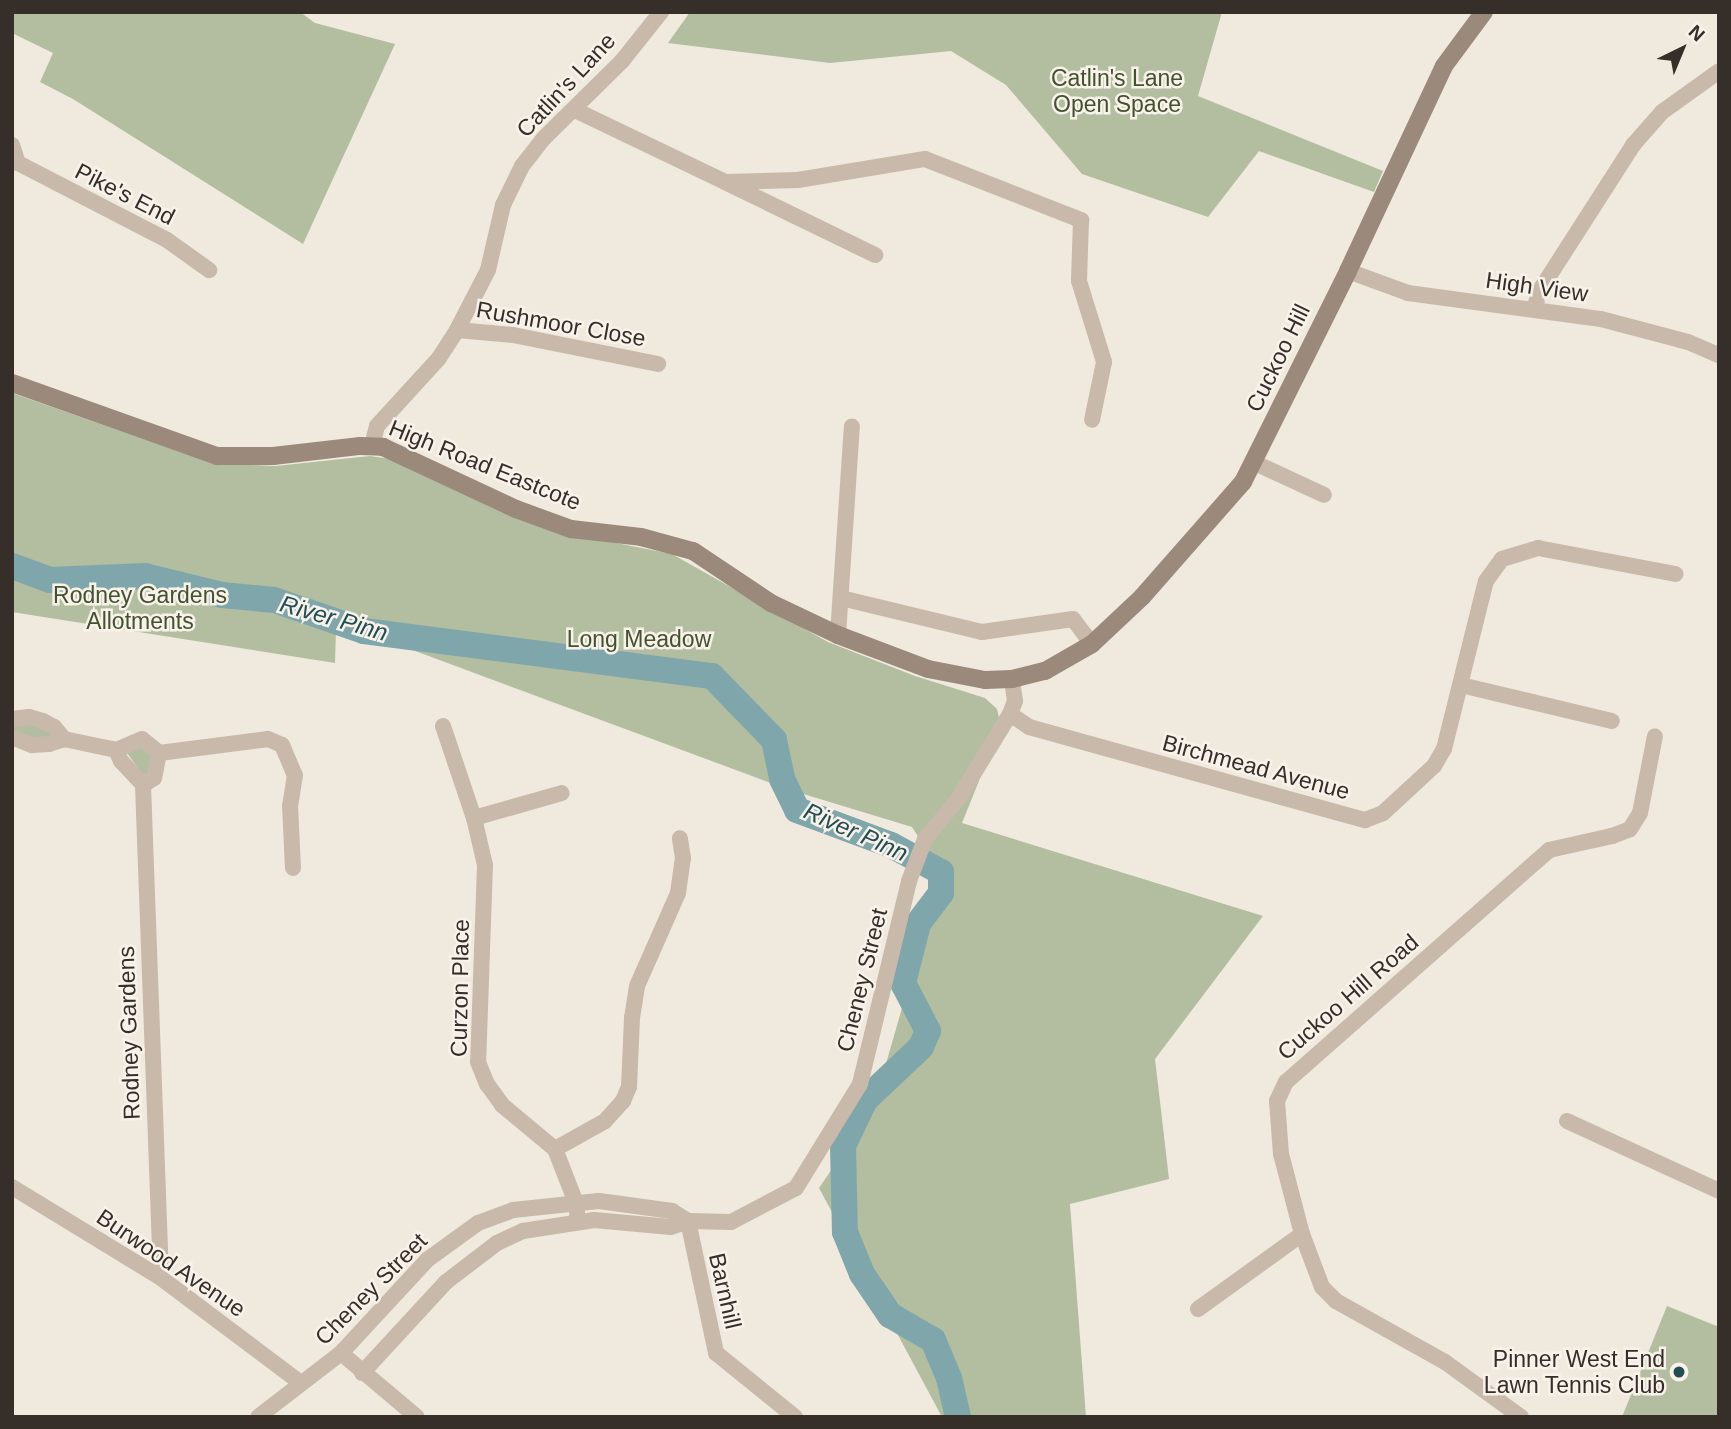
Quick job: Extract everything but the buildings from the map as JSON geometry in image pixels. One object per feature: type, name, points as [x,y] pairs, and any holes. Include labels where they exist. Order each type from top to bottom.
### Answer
[{"type":"main road","name":"Cuckoo Hill","points":[[1045,671],[1092,644],[1142,597],[1243,482],[1348,271],[1444,66],[1484,12]]},
{"type":"main road","name":"High Road Eastcote","points":[[12,383],[217,456],[273,456],[372,445],[395,451],[516,509],[571,528],[660,541],[693,551],[771,603],[838,635],[928,669],[985,680],[1012,679],[1045,671]]},
{"type":"street","name":"Catlin's Lane","points":[[372,445],[377,426],[439,358],[457,330],[488,270],[503,205],[522,166],[545,137],[622,61],[661,12]]},
{"type":"street","points":[[1534,308],[1542,287],[1633,145],[1662,112],[1719,71]]},
{"type":"street","points":[[575,110],[875,255]]},
{"type":"street","name":"Pike's End","points":[[12,145],[15,167],[167,240],[209,270]]},
{"type":"street","points":[[725,182],[798,180],[925,159],[1081,220],[1079,281],[1104,362],[1092,420]]},
{"type":"street","name":"High View","points":[[1348,271],[1408,293],[1534,308],[1648,330],[1719,355]]},
{"type":"street","name":"Rushmoor Close","points":[[457,330],[513,335],[658,364]]},
{"type":"street","points":[[838,635],[852,426]]},
{"type":"street","points":[[1253,462],[1324,495]]},
{"type":"street","name":"Birchmead Avenue","points":[[1010,714],[1029,727],[1365,820],[1383,813],[1434,766],[1444,749],[1486,581],[1502,559],[1538,548],[1676,574]]},
{"type":"street","points":[[841,598],[982,632],[1073,619],[1092,644]]},
{"type":"street","name":"Cheney Street","points":[[362,1373],[446,1282],[497,1243],[523,1231],[594,1220],[671,1227],[688,1221],[731,1223],[796,1188],[860,1084],[909,881],[925,839],[958,799],[1010,714],[1015,701],[1012,679]]},
{"type":"street","points":[[1461,685],[1612,721]]},
{"type":"street","points":[[12,719],[29,717],[43,721],[54,727],[64,739]]},
{"type":"street","name":"Curzon Place","points":[[443,726],[474,818],[486,885],[478,1062],[487,1084],[502,1105],[555,1149],[576,1203],[578,1222]]},
{"type":"street","name":"Cuckoo Hill Road","points":[[1521,1417],[1446,1362],[1336,1301],[1322,1287],[1302,1234],[1281,1154],[1277,1101],[1286,1082],[1549,850],[1612,836],[1630,829],[1640,813],[1655,736]]},
{"type":"street","points":[[12,737],[32,745],[49,744],[64,739],[116,750],[142,739],[159,753],[268,739],[282,745],[295,775],[290,805],[293,868]]},
{"type":"street","points":[[116,750],[121,761],[143,785],[154,778],[159,753]]},
{"type":"street","name":"Rodney Gardens","points":[[143,785],[161,1278]]},
{"type":"street","points":[[474,818],[562,793]]},
{"type":"street","points":[[555,1149],[606,1121],[623,1101],[629,1087],[632,1018],[637,986],[678,892],[683,858],[680,838]]},
{"type":"street","points":[[1567,1121],[1719,1191]]},
{"type":"street","name":"Burwood Avenue","points":[[12,1187],[161,1278],[301,1383]]},
{"type":"street","name":"Cheney Street","points":[[258,1417],[341,1353],[427,1260],[478,1223],[513,1210],[599,1201],[672,1211],[688,1221]]},
{"type":"street","name":"Barnhill","points":[[688,1221],[716,1353],[795,1417]]},
{"type":"street","points":[[1198,1309],[1302,1234]]},
{"type":"street","points":[[341,1353],[416,1417]]},
{"type":"green space","points":[[12,12],[300,12],[315,23],[395,44],[303,244],[73,99],[40,82],[53,53],[12,33]]},
{"type":"green space","name":"Catlin's Lane Open Space","points":[[690,12],[1222,12],[1198,96],[1383,171],[1374,192],[1259,151],[1208,217],[1082,174],[1006,85],[951,51],[830,63],[668,43]]},
{"type":"green space","points":[[12,393],[180,452],[229,464],[276,466],[370,456],[397,460],[581,536],[672,554],[828,642],[915,676],[985,698],[997,709],[1001,726],[962,823],[1263,916],[1155,1059],[1169,1179],[1070,1204],[1086,1417],[942,1417],[819,1188],[873,1109],[941,872],[912,827],[787,789],[348,626],[239,604],[336,631],[335,663],[12,612],[12,576],[46,584],[137,583],[78,571],[12,567]]},
{"type":"green space","points":[[12,723],[50,729],[57,737],[48,742],[12,733]]},
{"type":"green space","points":[[141,746],[154,757],[149,775],[142,774],[127,753]]},
{"type":"green space","name":"Pinner West End Lawn Tennis Club","points":[[1667,1306],[1719,1327],[1719,1417],[1622,1417]]},
{"type":"waterway","name":"River Pinn","points":[[12,566],[50,580],[145,576],[222,595],[274,600],[364,631],[712,676],[774,740],[782,779],[797,810],[891,845],[941,872],[941,893],[918,924],[903,983],[928,1031],[921,1047],[865,1100],[843,1146],[845,1232],[862,1274],[890,1315],[933,1340],[949,1378],[958,1417]]},
{"type":"place","name":"Pinner West End Lawn Tennis Club","points":[[1679,1372]]},
{"type":"park label","name":"Rodney Gardens Allotments","points":[[140,608]]},
{"type":"park label","name":"Long Meadow","points":[[639,639]]}]
